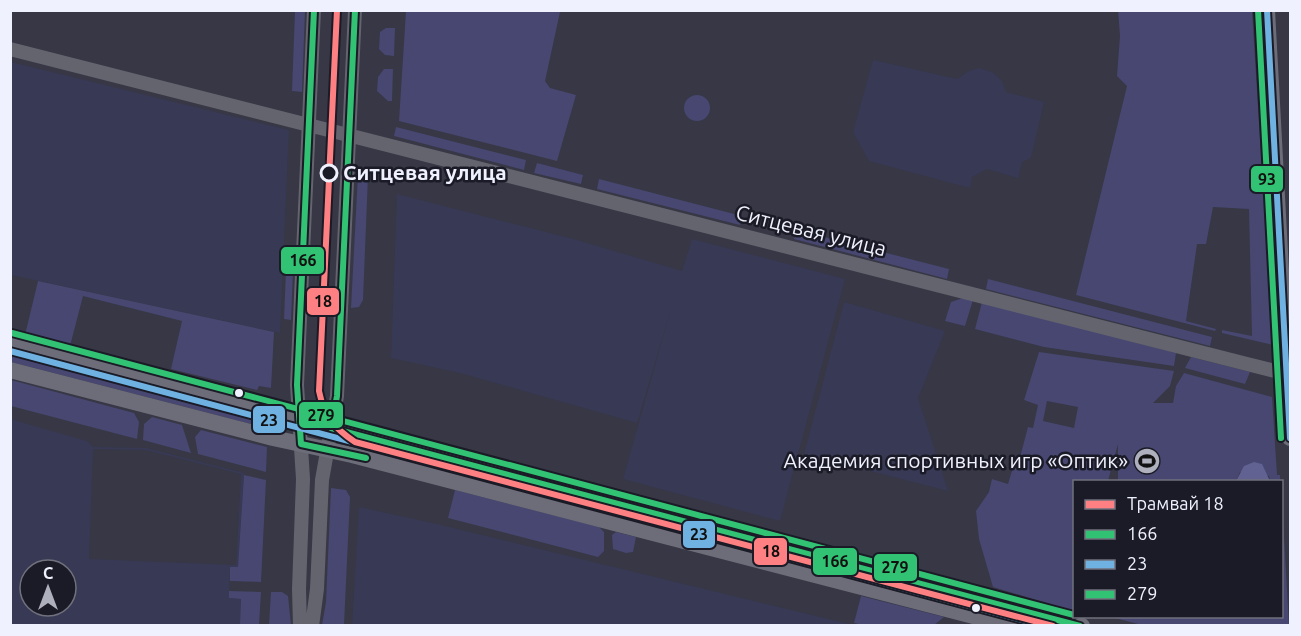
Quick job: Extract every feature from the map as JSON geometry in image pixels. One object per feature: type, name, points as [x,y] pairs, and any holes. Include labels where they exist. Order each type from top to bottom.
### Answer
[{"type":"main road","points":[[1268,10],[1290,438]]},
{"type":"main road","points":[[10,342],[1082,626]]},
{"type":"main road","points":[[10,370],[327,449],[1012,626]]},
{"type":"street","points":[[300,626],[303,479],[297,385],[314,10]]},
{"type":"street","points":[[312,626],[317,589],[322,480],[337,396],[355,10]]},
{"type":"street","name":"Ситцевая улица","points":[[10,49],[1255,366],[1287,371]]},
{"type":"shaded area","points":[[555,10],[560,12],[545,81],[550,88],[576,95],[557,161],[399,121],[406,11]]},
{"type":"shaded area","points":[[1118,10],[1252,11],[1273,345],[1222,333],[1222,330],[1252,336],[1249,209],[1213,207],[1206,244],[1197,244],[1186,321],[1216,329],[1215,331],[1076,295],[1127,86],[1117,76],[1120,36]]},
{"type":"shaded area","points":[[295,11],[305,11],[302,92],[292,91]]},
{"type":"shaded area","points":[[386,28],[395,28],[394,56],[385,55],[379,49],[380,32]]},
{"type":"shaded area","points":[[873,60],[957,79],[979,68],[992,72],[1002,81],[1006,92],[1044,102],[1031,158],[1022,162],[1018,178],[987,169],[972,177],[970,188],[869,161],[853,132]]},
{"type":"shaded area","points":[[11,62],[289,130],[280,333],[11,275]]},
{"type":"shaded area","points":[[384,69],[393,69],[392,101],[388,101],[377,91],[378,77]]},
{"type":"shaded area","points":[[697,95],[706,99],[710,108],[706,117],[697,121],[688,117],[684,108],[688,99]]},
{"type":"shaded area","points":[[396,127],[526,160],[524,170],[394,136]]},
{"type":"shaded area","points":[[537,163],[583,175],[581,184],[534,173]]},
{"type":"shaded area","points":[[358,174],[368,176],[363,300],[359,307],[351,308]]},
{"type":"shaded area","points":[[599,179],[742,216],[740,225],[597,189]]},
{"type":"shaded area","points":[[397,194],[577,240],[682,271],[692,239],[845,279],[780,521],[623,479],[671,309],[637,423],[460,373],[391,358]]},
{"type":"shaded area","points":[[797,230],[949,269],[947,279],[794,239]]},
{"type":"shaded area","points":[[287,246],[294,246],[291,320],[284,319]]},
{"type":"shaded area","points":[[988,279],[1212,337],[1210,346],[986,289]]},
{"type":"shaded area","points":[[38,281],[274,332],[271,388],[259,386],[257,390],[171,369],[182,321],[83,296],[70,346],[25,335]]},
{"type":"shaded area","points":[[963,298],[973,300],[965,326],[945,321],[951,302]]},
{"type":"shaded area","points":[[844,302],[945,331],[918,398],[948,491],[804,454]]},
{"type":"shaded area","points":[[982,302],[1176,353],[1174,366],[1044,347],[975,329]]},
{"type":"shaded area","points":[[10,350],[273,419],[271,429],[11,362]]},
{"type":"shaded area","points":[[1039,352],[1174,371],[1170,386],[1153,403],[1173,403],[1176,386],[1184,373],[1272,397],[1277,475],[1280,475],[1280,480],[1270,480],[1269,476],[1240,472],[1236,480],[1118,480],[1118,444],[1108,480],[1073,480],[1073,608],[1070,610],[993,587],[979,539],[976,511],[989,492],[992,479],[1008,484],[1015,461],[1019,461],[1028,427],[1033,428],[1038,405],[1024,400]],"holes":[[[1047,401],[1078,407],[1074,428],[1043,421]]]},
{"type":"shaded area","points":[[1191,357],[1250,372],[1245,384],[1185,368]]},
{"type":"shaded area","points":[[11,380],[134,413],[139,422],[137,439],[11,406]]},
{"type":"shaded area","points":[[152,417],[182,425],[191,453],[143,440],[144,424]]},
{"type":"shaded area","points":[[10,419],[87,441],[93,447],[146,448],[244,473],[238,568],[230,568],[229,598],[241,599],[240,625],[11,625]],"holes":[[[93,449],[146,450],[241,474],[236,565],[89,559]]]},
{"type":"shaded area","points":[[201,430],[267,447],[266,472],[198,454],[195,437]]},
{"type":"shaded area","points":[[1254,462],[1262,464],[1270,480],[1237,480],[1244,466]]},
{"type":"shaded area","points":[[244,475],[266,480],[261,582],[230,581],[230,567],[238,567]]},
{"type":"shaded area","points":[[331,488],[346,490],[350,497],[344,625],[322,625],[326,602]]},
{"type":"shaded area","points":[[455,490],[599,527],[604,532],[604,551],[598,557],[448,518]]},
{"type":"shaded area","points":[[359,507],[437,524],[853,625],[352,625]]},
{"type":"shaded area","points":[[1283,520],[1289,625],[1142,625],[1115,618],[1283,618]]},
{"type":"shaded area","points":[[616,532],[636,537],[633,552],[626,553],[613,549],[612,535]]},
{"type":"shaded area","points":[[229,591],[261,592],[259,625],[240,625],[241,599],[229,598]]},
{"type":"shaded area","points":[[271,592],[282,592],[288,596],[291,625],[269,625]]},
{"type":"shaded area","points":[[861,596],[944,617],[934,625],[854,623]]},
{"type":"tram line","name":"18","points":[[337,10],[319,391],[327,414],[341,432],[355,442],[1053,626]]},
{"type":"transit line","name":"166","points":[[314,10],[297,385],[301,444],[366,458]]},
{"type":"transit line","name":"166","points":[[355,10],[337,396],[331,428],[1080,626]]},
{"type":"transit line","name":"93","points":[[1258,10],[1281,438]]},
{"type":"transit line","points":[[1267,10],[1290,438]]},
{"type":"transit line","name":"279","points":[[12,333],[1073,615]]},
{"type":"transit line","name":"23","points":[[10,351],[1045,626]]},
{"type":"place","name":"Ситцевая улица","points":[[329,173]]},
{"type":"place","name":"Академия спортивных игр «Оптик»","points":[[1147,461]]}]
